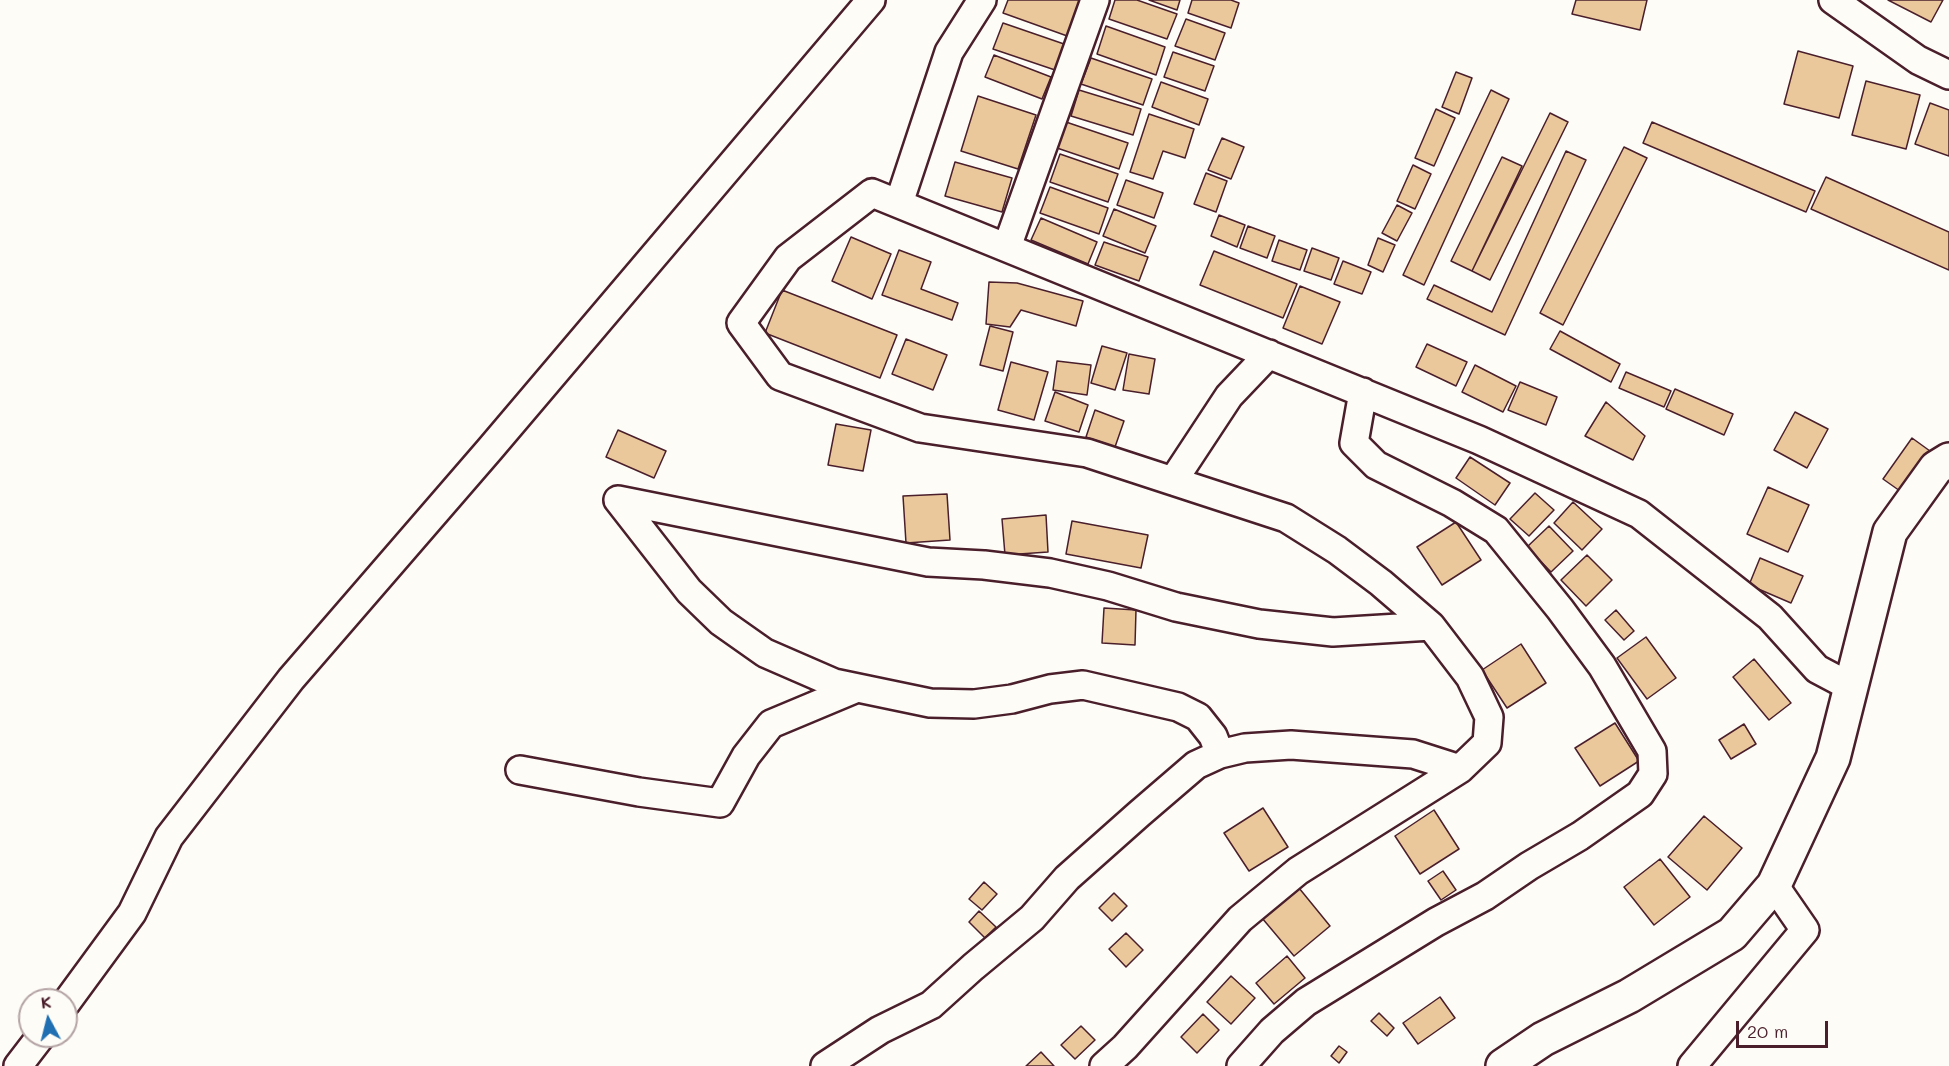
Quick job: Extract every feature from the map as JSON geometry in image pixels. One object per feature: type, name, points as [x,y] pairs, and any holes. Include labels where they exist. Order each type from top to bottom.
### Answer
[{"type":"main road","points":[[1503,1066],[1543,1039],[1629,996],[1732,934],[1774,885],[1833,758],[1890,532],[1936,468],[1949,460]]},
{"type":"street","points":[[77,988],[132,913],[168,837],[291,679],[490,449],[871,0]]},
{"type":"street","points":[[899,204],[949,52],[982,0]]},
{"type":"street","points":[[1007,247],[1095,0]]},
{"type":"street","points":[[1833,0],[1918,60],[1949,75]]},
{"type":"street","points":[[1104,1066],[1125,1047],[1239,919],[1298,871],[1460,769],[1487,743],[1489,717],[1470,677],[1431,626],[1381,583],[1337,550],[1286,518],[1087,453],[920,428],[780,376],[741,323],[788,258],[872,193],[1479,440],[1639,514],[1770,617],[1817,669],[1851,687]]},
{"type":"street","points":[[1173,481],[1229,396],[1269,354]]},
{"type":"street","points":[[1241,1066],[1272,1031],[1306,1002],[1436,922],[1485,896],[1529,866],[1580,836],[1640,794],[1653,774],[1652,751],[1602,666],[1560,609],[1496,530],[1452,503],[1376,465],[1354,443],[1363,392]]},
{"type":"street","points":[[1220,754],[1213,736],[1198,717],[1178,707],[1083,685],[974,704],[930,703],[834,683],[765,653],[721,622],[689,591],[618,500],[928,562],[984,565],[1050,573],[1108,586],[1176,607],[1259,624],[1333,632],[1431,626]]},
{"type":"street","points":[[520,770],[639,792],[720,803],[746,756],[771,724],[857,688]]},
{"type":"street","points":[[825,1066],[880,1030],[931,1005],[1032,918],[1067,878],[1196,765],[1220,754],[1245,748],[1302,746],[1413,754],[1460,769]]},
{"type":"street","points":[[1692,1066],[1805,930],[1774,885]]},
{"type":"street","points":[[18,1066],[32,1048]]},
{"type":"building","points":[[1008,0],[1083,0],[1070,37],[1003,13]]},
{"type":"building","points":[[1115,0],[1137,0],[1177,14],[1167,39],[1109,19]]},
{"type":"building","points":[[1149,0],[1180,0],[1177,10]]},
{"type":"building","points":[[1192,0],[1231,0],[1239,3],[1231,28],[1188,13]]},
{"type":"building","points":[[1576,0],[1647,0],[1640,30],[1572,14]]},
{"type":"building","points":[[1888,0],[1943,0],[1931,22]]},
{"type":"building","points":[[1186,19],[1225,33],[1215,60],[1175,46]]},
{"type":"building","points":[[1003,23],[1064,44],[1055,70],[993,49]]},
{"type":"building","points":[[1106,26],[1165,47],[1156,75],[1097,54]]},
{"type":"building","points":[[1798,51],[1853,66],[1839,118],[1784,104]]},
{"type":"building","points":[[1173,52],[1214,66],[1205,91],[1164,77]]},
{"type":"building","points":[[994,55],[1051,77],[1042,99],[985,77]]},
{"type":"building","points":[[1091,58],[1152,79],[1143,105],[1081,84]]},
{"type":"building","points":[[1456,72],[1472,78],[1459,114],[1442,107]]},
{"type":"building","points":[[1866,81],[1920,95],[1906,149],[1852,135]]},
{"type":"building","points":[[1161,82],[1208,99],[1199,125],[1152,107]]},
{"type":"building","points":[[1079,90],[1141,109],[1133,135],[1071,116]]},
{"type":"building","points":[[1491,90],[1509,99],[1424,285],[1403,275]]},
{"type":"building","points":[[978,96],[1036,115],[1018,169],[961,151]]},
{"type":"building","points":[[1930,103],[1949,110],[1949,156],[1915,144]]},
{"type":"building","points":[[1436,109],[1455,118],[1434,166],[1415,158]]},
{"type":"building","points":[[1550,113],[1568,122],[1490,280],[1472,271]]},
{"type":"building","points":[[1149,114],[1194,129],[1185,158],[1163,151],[1153,179],[1130,172]]},
{"type":"building","points":[[1066,122],[1128,143],[1119,169],[1057,148]]},
{"type":"building","points":[[1652,122],[1815,191],[1806,212],[1643,143]]},
{"type":"building","points":[[1222,138],[1244,147],[1231,179],[1208,170]]},
{"type":"building","points":[[1624,147],[1647,158],[1563,325],[1540,313]]},
{"type":"building","points":[[1566,151],[1586,160],[1505,335],[1427,299],[1434,285],[1492,312]]},
{"type":"building","points":[[1060,154],[1118,174],[1108,202],[1050,182]]},
{"type":"building","points":[[1502,157],[1522,166],[1472,271],[1451,261]]},
{"type":"building","points":[[955,162],[1012,178],[1002,212],[945,196]]},
{"type":"building","points":[[1413,165],[1431,174],[1415,209],[1397,201]]},
{"type":"building","points":[[1206,173],[1227,181],[1216,212],[1194,204]]},
{"type":"building","points":[[1826,177],[1949,232],[1949,270],[1811,209]]},
{"type":"building","points":[[1126,180],[1163,193],[1154,218],[1117,205]]},
{"type":"building","points":[[1050,187],[1108,208],[1099,234],[1040,213]]},
{"type":"building","points":[[1397,205],[1412,213],[1397,241],[1382,233]]},
{"type":"building","points":[[1114,209],[1156,226],[1145,253],[1103,236]]},
{"type":"building","points":[[1219,215],[1245,225],[1237,247],[1211,236]]},
{"type":"building","points":[[1041,218],[1097,242],[1088,264],[1031,240]]},
{"type":"building","points":[[1248,226],[1275,236],[1267,258],[1240,248]]},
{"type":"building","points":[[851,237],[891,254],[872,299],[832,281]]},
{"type":"building","points":[[1378,238],[1395,245],[1383,272],[1368,265]]},
{"type":"building","points":[[1279,240],[1307,250],[1300,270],[1272,261]]},
{"type":"building","points":[[1104,242],[1148,257],[1139,281],[1095,265]]},
{"type":"building","points":[[1312,248],[1339,258],[1331,280],[1304,271]]},
{"type":"building","points":[[899,250],[931,262],[921,289],[958,303],[952,320],[882,295]]},
{"type":"building","points":[[1214,251],[1297,284],[1283,318],[1200,285]]},
{"type":"building","points":[[1343,261],[1371,272],[1362,294],[1334,284]]},
{"type":"building","points":[[989,282],[1017,283],[1083,301],[1076,326],[1021,310],[1010,327],[986,324]]},
{"type":"building","points":[[1300,286],[1340,302],[1322,344],[1283,328]]},
{"type":"building","points":[[782,290],[897,335],[880,378],[765,333]]},
{"type":"building","points":[[990,326],[1013,332],[1003,371],[980,365]]},
{"type":"building","points":[[1560,331],[1620,364],[1611,382],[1550,349]]},
{"type":"building","points":[[906,339],[947,355],[933,390],[892,374]]},
{"type":"building","points":[[1427,344],[1467,362],[1456,386],[1416,367]]},
{"type":"building","points":[[1102,346],[1127,353],[1115,390],[1091,383]]},
{"type":"building","points":[[1129,354],[1155,359],[1149,394],[1123,390]]},
{"type":"building","points":[[1057,361],[1091,365],[1087,395],[1053,390]]},
{"type":"building","points":[[1011,362],[1048,372],[1034,420],[998,410]]},
{"type":"building","points":[[1475,365],[1516,386],[1503,412],[1462,392]]},
{"type":"building","points":[[1626,372],[1671,391],[1664,407],[1619,388]]},
{"type":"building","points":[[1520,382],[1557,397],[1546,425],[1508,410]]},
{"type":"building","points":[[1675,389],[1733,414],[1724,435],[1666,409]]},
{"type":"building","points":[[1055,392],[1088,405],[1079,432],[1045,421]]},
{"type":"building","points":[[1606,402],[1645,436],[1633,460],[1585,436]]},
{"type":"building","points":[[1095,410],[1124,421],[1115,447],[1086,437]]},
{"type":"building","points":[[1795,412],[1828,429],[1807,468],[1774,450]]},
{"type":"building","points":[[836,424],[871,430],[863,471],[828,465]]},
{"type":"building","points":[[618,430],[666,451],[654,478],[606,457]]},
{"type":"building","points":[[1912,438],[1930,451],[1900,491],[1883,479]]},
{"type":"building","points":[[1470,457],[1510,483],[1495,505],[1456,478]]},
{"type":"building","points":[[1768,487],[1809,505],[1788,552],[1747,534]]},
{"type":"building","points":[[1535,493],[1554,510],[1529,536],[1510,519]]},
{"type":"building","points":[[947,494],[950,540],[906,543],[903,496]]},
{"type":"building","points":[[1573,502],[1602,529],[1582,550],[1554,523]]},
{"type":"building","points":[[1046,515],[1048,552],[1005,555],[1002,519]]},
{"type":"building","points":[[1072,521],[1148,535],[1141,568],[1066,554]]},
{"type":"building","points":[[1456,522],[1481,560],[1442,585],[1417,547]]},
{"type":"building","points":[[1549,526],[1573,551],[1551,572],[1527,547]]},
{"type":"building","points":[[1587,555],[1612,580],[1586,606],[1561,580]]},
{"type":"building","points":[[1760,558],[1803,576],[1791,603],[1749,585]]},
{"type":"building","points":[[1104,608],[1136,610],[1135,645],[1102,643]]},
{"type":"building","points":[[1616,610],[1634,631],[1624,640],[1605,620]]},
{"type":"building","points":[[1646,637],[1676,678],[1647,699],[1617,658]]},
{"type":"building","points":[[1521,644],[1546,683],[1507,708],[1482,670]]},
{"type":"building","points":[[1754,659],[1791,703],[1769,720],[1733,677]]},
{"type":"building","points":[[1615,723],[1639,761],[1600,786],[1575,748]]},
{"type":"building","points":[[1744,724],[1756,744],[1731,759],[1719,740]]},
{"type":"building","points":[[1263,808],[1288,847],[1249,871],[1224,833]]},
{"type":"building","points":[[1434,810],[1459,849],[1420,874],[1395,836]]},
{"type":"building","points":[[1704,816],[1742,848],[1707,890],[1668,857]]},
{"type":"building","points":[[1660,859],[1690,897],[1654,925],[1624,887]]},
{"type":"building","points":[[1443,871],[1456,890],[1441,900],[1428,881]]},
{"type":"building","points":[[984,882],[997,894],[982,910],[969,899]]},
{"type":"building","points":[[1299,888],[1330,926],[1294,956],[1262,918]]},
{"type":"building","points":[[1114,893],[1127,906],[1112,921],[1099,908]]},
{"type":"building","points":[[979,911],[996,927],[985,938],[969,922]]},
{"type":"building","points":[[1126,933],[1143,950],[1126,967],[1109,949]]},
{"type":"building","points":[[1287,956],[1305,978],[1274,1004],[1256,983]]},
{"type":"building","points":[[1231,976],[1255,998],[1231,1024],[1207,1002]]},
{"type":"building","points":[[1440,997],[1455,1018],[1418,1044],[1403,1023]]},
{"type":"building","points":[[1379,1013],[1394,1028],[1387,1036],[1371,1021]]},
{"type":"building","points":[[1203,1014],[1219,1030],[1197,1053],[1181,1037]]},
{"type":"building","points":[[1081,1026],[1095,1040],[1075,1059],[1061,1045]]},
{"type":"building","points":[[1339,1046],[1347,1052],[1339,1063],[1331,1056]]},
{"type":"building","points":[[1041,1052],[1054,1066],[1026,1066]]}]
